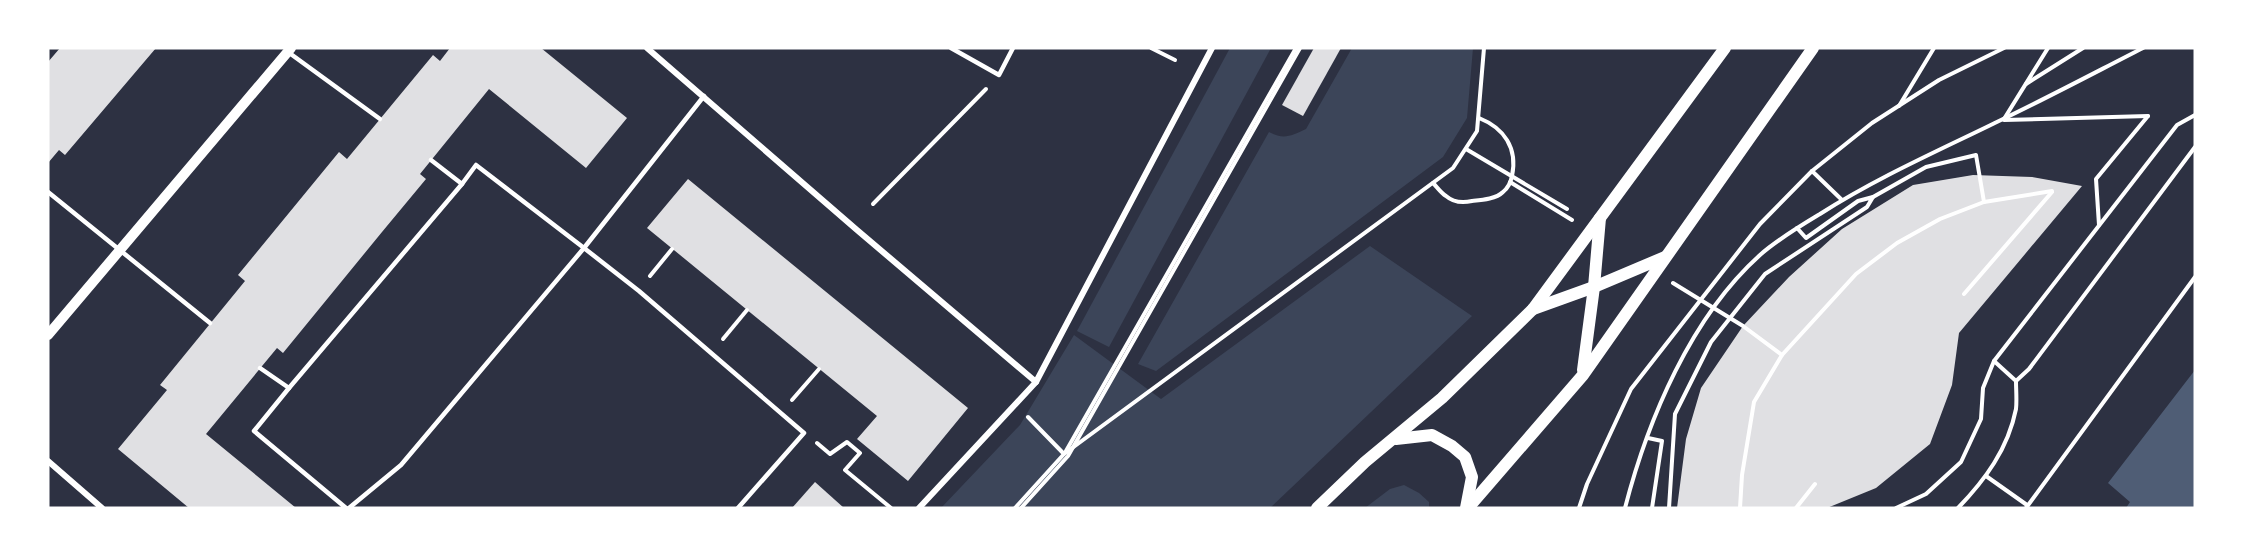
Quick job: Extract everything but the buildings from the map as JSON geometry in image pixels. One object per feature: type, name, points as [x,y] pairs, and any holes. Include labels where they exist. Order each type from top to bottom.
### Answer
[{"type":"main road","points":[[1317,508],[1365,462],[1396,439],[1443,398],[1533,309],[1725,48]]},
{"type":"main road","points":[[1467,508],[1583,375],[1813,48]]},
{"type":"main road","points":[[1583,375],[1600,218]]},
{"type":"main road","points":[[1533,309],[1594,287],[1665,257]]},
{"type":"main road","points":[[1396,439],[1432,435],[1452,446],[1464,457],[1472,477],[1467,508]]},
{"type":"street","points":[[647,48],[856,230],[1036,382]]},
{"type":"street","points":[[919,508],[1036,382],[1212,48]]},
{"type":"street","points":[[48,335],[289,50]]},
{"type":"street","points":[[48,461],[102,508]]},
{"type":"lane","points":[[951,48],[999,75],[1013,48]]},
{"type":"lane","points":[[289,50],[380,119]]},
{"type":"lane","points":[[704,96],[584,248],[401,465],[347,508],[254,431],[476,165],[584,248],[639,291],[804,433],[738,508]]},
{"type":"lane","points":[[431,160],[462,184]]},
{"type":"lane","points":[[48,192],[210,323]]},
{"type":"lane","points":[[260,368],[289,388]]},
{"type":"path","points":[[1150,48],[1175,60]]},
{"type":"path","points":[[1020,508],[1068,456],[1298,48]]},
{"type":"path","points":[[1015,508],[1064,454],[1298,48]]},
{"type":"path","points":[[1064,454],[1454,168],[1477,131],[1484,48]]},
{"type":"path","points":[[1899,107],[1934,48]]},
{"type":"path","points":[[1579,508],[1587,484],[1631,389],[1760,224],[1812,171],[1872,123],[1939,80],[2004,48]]},
{"type":"path","points":[[2003,120],[2048,48]]},
{"type":"path","points":[[2025,84],[2083,48]]},
{"type":"path","points":[[1626,508],[1648,438],[1677,366],[1712,307],[1760,255],[1797,228],[1880,178],[2003,120],[2143,48]]},
{"type":"path","points":[[873,204],[999,75]]},
{"type":"path","points":[[2003,120],[2148,116],[2096,179],[2099,226]]},
{"type":"path","points":[[1896,508],[1926,494],[1961,462],[1981,419],[1983,388],[1994,361],[2177,125],[2195,116]]},
{"type":"path","points":[[1433,183],[1447,198],[1461,203],[1487,199],[1503,193],[1512,175],[1512,150],[1504,135],[1492,123],[1479,118]]},
{"type":"path","points":[[1958,508],[1986,476],[2004,444],[2016,409],[2016,381],[2029,369],[2195,147]]},
{"type":"path","points":[[1466,149],[1567,209]]},
{"type":"path","points":[[1797,228],[1806,238],[1858,201],[1873,197],[1926,167],[1976,155],[1984,202]]},
{"type":"path","points":[[1812,171],[1842,200]]},
{"type":"path","points":[[1740,508],[1742,475],[1754,402],[1782,355],[1856,274],[1897,243],[1940,219],[1984,202],[2052,191],[1964,294]]},
{"type":"path","points":[[1669,508],[1675,414],[1711,342],[1765,274],[1867,207],[1873,197]]},
{"type":"path","points":[[639,291],[672,249]]},
{"type":"path","points":[[1986,476],[2026,507],[2195,277]]},
{"type":"path","points":[[711,353],[747,310]]},
{"type":"path","points":[[1743,326],[1782,355]]},
{"type":"path","points":[[1994,361],[2016,381]]},
{"type":"path","points":[[781,414],[819,369]]},
{"type":"path","points":[[1016,405],[1064,454]]},
{"type":"path","points":[[1648,438],[1662,441],[1652,508]]},
{"type":"path","points":[[831,454],[847,442],[860,453],[845,470],[891,508]]},
{"type":"path","points":[[1796,508],[1815,484]]},
{"type":"shaded area","points":[[1230,48],[1271,48],[1109,347],[1077,331]]},
{"type":"shaded area","points":[[1352,48],[1473,48],[1467,118],[1443,157],[1156,371],[1138,364],[1269,132],[1279,136],[1288,136],[1306,129]]},
{"type":"shaded area","points":[[1370,246],[1472,316],[1270,508],[941,508],[1020,425],[1074,335],[1161,399]]},
{"type":"shaded area","points":[[2195,370],[2195,508],[2126,508],[2130,502],[2108,483]]},
{"type":"shaded area","points":[[1404,485],[1419,493],[1429,502],[1429,508],[1365,508],[1390,489]]}]
